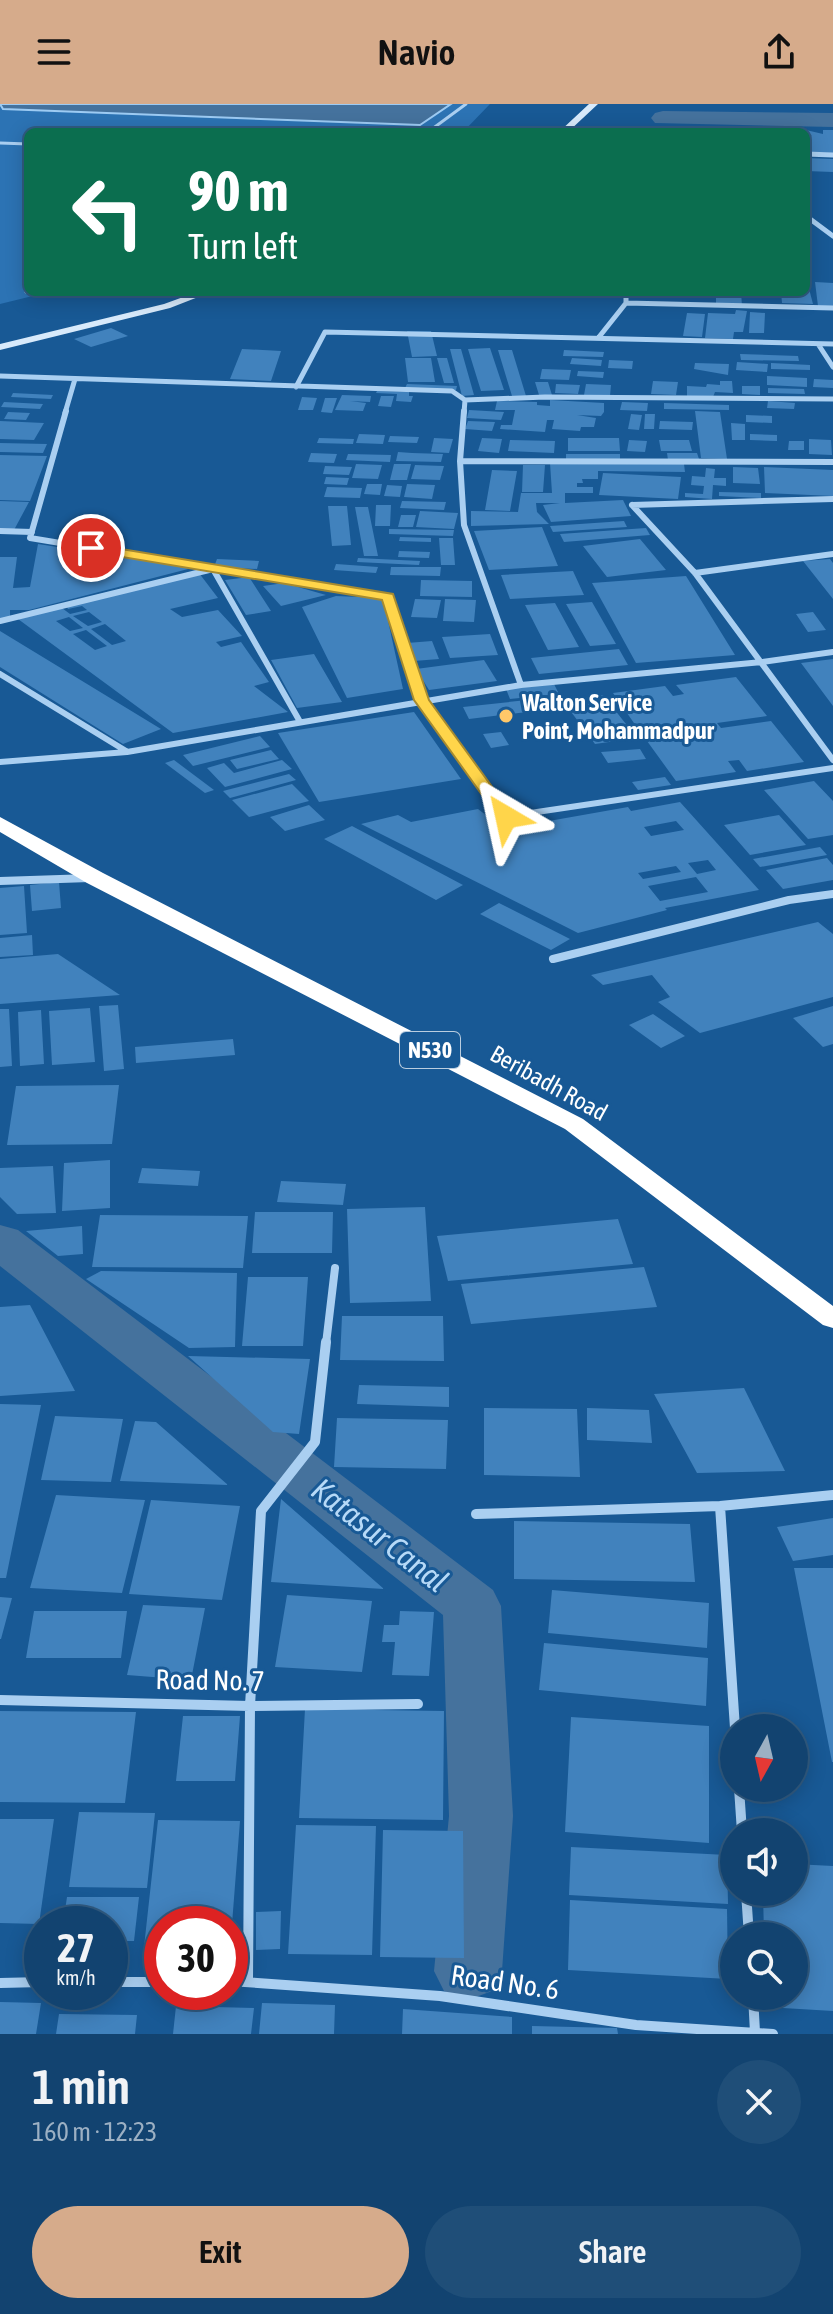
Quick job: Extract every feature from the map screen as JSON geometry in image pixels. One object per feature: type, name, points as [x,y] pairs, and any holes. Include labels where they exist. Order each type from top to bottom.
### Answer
[{"type":"highway","name":"Beribadh Road","points":[[0,823],[95,878],[574,1124],[833,1319]]},
{"type":"main road","points":[[567,128],[594,104]]},
{"type":"main road","points":[[0,354],[192,296]]},
{"type":"main road","points":[[0,347],[82,328]]},
{"type":"street","points":[[810,154],[833,155]]},
{"type":"street","points":[[810,219],[833,236]]},
{"type":"street","points":[[599,337],[626,303],[626,296]]},
{"type":"street","points":[[626,303],[833,308]]},
{"type":"street","points":[[296,387],[325,332],[833,344]]},
{"type":"street","points":[[818,344],[833,367]]},
{"type":"street","points":[[0,376],[452,391],[465,400],[545,397],[833,399]]},
{"type":"street","points":[[75,379],[30,538],[388,597],[421,700],[506,817],[833,768]]},
{"type":"street","points":[[465,400],[460,461],[464,525],[521,685]]},
{"type":"street","points":[[460,461],[833,462]]},
{"type":"street","points":[[833,499],[632,505],[695,573],[833,760]]},
{"type":"street","points":[[0,531],[32,532]]},
{"type":"street","points":[[695,573],[833,554]]},
{"type":"street","points":[[0,621],[213,569]]},
{"type":"street","points":[[213,569],[299,720]]},
{"type":"street","points":[[0,762],[127,752],[299,720],[521,685],[762,662],[833,652]]},
{"type":"street","points":[[0,674],[127,752]]},
{"type":"street","points":[[0,881],[95,878]]},
{"type":"street","points":[[553,959],[789,900],[833,894]]},
{"type":"street","points":[[248,1981],[250,1706],[261,1511],[315,1442],[335,1268]]},
{"type":"street","points":[[476,1514],[720,1506],[833,1495]]},
{"type":"street","points":[[720,1506],[734,1714]]},
{"type":"street","name":"Road No. 7","points":[[0,1700],[250,1706],[418,1704]]},
{"type":"street","name":"Road No. 6","points":[[248,1981],[440,1996],[636,2025],[773,2034]]},
{"type":"street","points":[[0,1983],[24,1982]]},
{"type":"street","points":[[754,2010],[755,2032]]},
{"type":"lane","points":[[433,128],[466,104]]},
{"type":"lane","points":[[0,143],[24,144]]},
{"type":"shaded area","points":[[0,104],[490,104],[467,128],[24,128],[24,296],[33,296],[0,304]]},
{"type":"shaded area","points":[[0,104],[451,104],[420,125],[3,109]]},
{"type":"building","points":[[823,130],[833,130],[833,153],[810,152],[810,131],[823,134]]},
{"type":"building","points":[[810,158],[833,159],[833,172],[810,171]]},
{"type":"building","points":[[815,282],[833,283],[833,306],[818,306]]},
{"type":"building","points":[[810,292],[813,304],[782,303],[781,296],[810,296]]},
{"type":"building","points":[[716,296],[741,296],[742,306],[716,305]]},
{"type":"building","points":[[736,310],[747,311],[743,332],[734,332],[733,339],[705,338],[708,313],[735,314]]},
{"type":"building","points":[[750,312],[765,313],[764,333],[749,333]]},
{"type":"building","points":[[687,313],[705,314],[702,337],[683,336]]},
{"type":"building","points":[[111,328],[128,336],[91,347],[74,339]]},
{"type":"building","points":[[407,331],[431,331],[437,356],[412,357]]},
{"type":"building","points":[[490,348],[504,390],[481,391],[468,349]]},
{"type":"building","points":[[242,349],[281,351],[271,381],[230,379]]},
{"type":"building","points":[[450,349],[461,349],[474,395],[462,396]]},
{"type":"building","points":[[498,350],[512,350],[526,396],[512,396]]},
{"type":"building","points":[[564,350],[604,352],[603,357],[563,356]]},
{"type":"building","points":[[740,354],[798,356],[799,361],[741,360]]},
{"type":"building","points":[[405,358],[431,358],[435,382],[408,382]]},
{"type":"building","points":[[437,358],[447,358],[454,383],[444,383]]},
{"type":"building","points":[[572,358],[602,360],[601,366],[570,364]]},
{"type":"building","points":[[609,360],[633,361],[632,369],[608,368]]},
{"type":"building","points":[[737,362],[768,364],[767,372],[736,370]]},
{"type":"building","points":[[695,363],[729,364],[728,375],[694,369]]},
{"type":"building","points":[[771,363],[810,365],[810,370],[771,369]]},
{"type":"building","points":[[542,369],[571,370],[569,380],[540,379]]},
{"type":"building","points":[[578,371],[604,372],[603,378],[577,376]]},
{"type":"building","points":[[767,376],[807,378],[807,387],[767,385]]},
{"type":"building","points":[[814,379],[833,380],[833,388],[813,387]]},
{"type":"building","points":[[653,381],[678,382],[676,395],[651,394]]},
{"type":"building","points":[[720,381],[732,381],[733,393],[715,392],[713,397],[687,396],[687,386],[720,385]]},
{"type":"building","points":[[535,382],[548,382],[552,395],[539,395]]},
{"type":"building","points":[[407,384],[457,386],[456,390],[405,388]]},
{"type":"building","points":[[556,384],[580,385],[578,394],[555,393]]},
{"type":"building","points":[[586,384],[611,385],[610,396],[584,395]]},
{"type":"building","points":[[742,386],[760,386],[760,395],[742,394]]},
{"type":"building","points":[[768,388],[804,389],[805,394],[768,393]]},
{"type":"building","points":[[377,391],[409,392],[409,396],[413,396],[411,402],[396,401],[397,394]]},
{"type":"building","points":[[13,393],[53,395],[51,399],[11,397]]},
{"type":"building","points":[[342,395],[371,396],[370,402],[350,401],[366,403],[363,411],[335,410]]},
{"type":"building","points":[[381,396],[394,396],[391,407],[378,406]]},
{"type":"building","points":[[302,397],[317,398],[313,410],[298,410]]},
{"type":"building","points":[[325,398],[337,398],[332,413],[321,412]]},
{"type":"building","points":[[550,400],[604,403],[604,412],[601,416],[577,415],[596,418],[594,427],[581,427],[580,431],[552,429],[554,420],[547,420],[545,432],[500,429],[501,425],[512,425],[515,410],[495,410],[497,401],[537,402],[537,405],[550,406]]},
{"type":"building","points":[[768,401],[795,403],[794,409],[767,408]]},
{"type":"building","points":[[4,402],[43,404],[40,409],[1,407]]},
{"type":"building","points":[[622,402],[648,403],[647,411],[620,410]]},
{"type":"building","points":[[664,403],[729,405],[729,410],[664,409]]},
{"type":"building","points":[[469,410],[504,412],[501,420],[467,418]]},
{"type":"building","points":[[695,411],[720,412],[727,459],[701,458]]},
{"type":"building","points":[[8,412],[30,413],[26,420],[4,419]]},
{"type":"building","points":[[631,414],[642,415],[639,430],[628,429]]},
{"type":"building","points":[[645,414],[655,414],[654,429],[644,429]]},
{"type":"building","points":[[746,415],[772,416],[772,423],[746,422]]},
{"type":"building","points":[[0,421],[44,423],[34,440],[0,439]]},
{"type":"building","points":[[468,421],[495,422],[492,431],[465,429]]},
{"type":"building","points":[[660,421],[693,422],[692,430],[659,429]]},
{"type":"building","points":[[731,423],[745,424],[745,440],[732,440]]},
{"type":"building","points":[[359,434],[385,435],[383,444],[356,443]]},
{"type":"building","points":[[750,434],[777,435],[777,441],[750,440]]},
{"type":"building","points":[[390,436],[419,437],[417,443],[388,442]]},
{"type":"building","points":[[319,438],[354,439],[353,444],[317,443]]},
{"type":"building","points":[[434,438],[453,439],[449,453],[431,452]]},
{"type":"building","points":[[482,438],[502,439],[499,453],[478,451]]},
{"type":"building","points":[[568,438],[619,438],[620,451],[568,451]]},
{"type":"building","points":[[809,439],[831,440],[832,455],[809,454]]},
{"type":"building","points":[[510,440],[555,441],[554,453],[508,451]]},
{"type":"building","points":[[629,440],[647,441],[645,452],[627,451]]},
{"type":"building","points":[[659,440],[689,440],[692,451],[661,451]]},
{"type":"building","points":[[789,441],[804,441],[804,450],[788,450]]},
{"type":"building","points":[[0,443],[47,444],[43,453],[0,452]]},
{"type":"building","points":[[398,452],[443,454],[441,462],[396,461]]},
{"type":"building","points":[[311,453],[337,454],[334,463],[308,462]]},
{"type":"building","points":[[667,453],[697,453],[699,459],[668,460]]},
{"type":"building","points":[[348,454],[391,455],[390,462],[346,460]]},
{"type":"building","points":[[566,454],[620,454],[620,459],[566,459]]},
{"type":"building","points":[[0,455],[47,456],[30,501],[0,500]]},
{"type":"building","points":[[550,463],[684,464],[685,472],[598,471],[598,479],[582,479],[583,483],[577,483],[577,487],[593,487],[593,493],[565,493],[565,503],[623,500],[631,516],[551,522],[543,505],[560,503],[536,503],[537,512],[549,524],[471,526],[471,511],[518,512],[521,493],[552,493]]},
{"type":"building","points":[[356,464],[382,465],[378,479],[352,478]]},
{"type":"building","points":[[394,464],[411,464],[407,480],[390,480]]},
{"type":"building","points":[[415,465],[444,466],[440,480],[411,479]]},
{"type":"building","points":[[523,465],[545,465],[543,492],[522,492]]},
{"type":"building","points":[[325,466],[352,467],[349,475],[323,474]]},
{"type":"building","points":[[733,467],[758,468],[760,484],[733,483]]},
{"type":"building","points":[[764,467],[833,470],[833,496],[765,493]]},
{"type":"building","points":[[706,468],[715,469],[714,478],[726,478],[726,486],[713,485],[712,499],[685,497],[685,493],[703,494],[704,486],[691,485],[692,476],[705,477]]},
{"type":"building","points":[[492,470],[517,471],[510,511],[485,510]]},
{"type":"building","points":[[603,473],[681,477],[678,499],[599,495]]},
{"type":"building","points":[[326,477],[349,478],[347,485],[324,484]]},
{"type":"building","points":[[367,484],[382,484],[380,495],[364,494]]},
{"type":"building","points":[[407,484],[435,485],[432,499],[404,497]]},
{"type":"building","points":[[387,485],[402,486],[400,497],[384,496]]},
{"type":"building","points":[[327,487],[362,488],[360,498],[324,497]]},
{"type":"building","points":[[719,492],[761,493],[761,498],[719,496]]},
{"type":"building","points":[[0,501],[29,502],[14,530],[0,529]]},
{"type":"building","points":[[402,501],[446,502],[444,510],[400,508]]},
{"type":"building","points":[[376,505],[391,505],[390,526],[375,526]]},
{"type":"building","points":[[328,506],[347,506],[351,545],[332,546]]},
{"type":"building","points":[[355,507],[368,507],[378,556],[364,556]]},
{"type":"building","points":[[420,511],[458,513],[454,529],[416,527]]},
{"type":"building","points":[[401,515],[416,515],[413,527],[398,527]]},
{"type":"building","points":[[624,521],[627,527],[553,532],[550,526]]},
{"type":"building","points":[[542,527],[558,566],[489,570],[474,531]]},
{"type":"building","points":[[646,528],[650,535],[564,542],[560,534]]},
{"type":"building","points":[[389,529],[454,530],[453,536],[389,534]]},
{"type":"building","points":[[400,537],[431,538],[431,542],[399,541]]},
{"type":"building","points":[[439,538],[453,538],[455,565],[441,565]]},
{"type":"building","points":[[640,539],[666,570],[607,577],[583,546]]},
{"type":"building","points":[[38,544],[192,568],[29,610],[10,610],[10,617],[0,619],[0,557],[17,557],[13,588],[30,587]]},
{"type":"building","points":[[399,551],[430,552],[429,558],[398,557]]},
{"type":"building","points":[[358,558],[420,561],[419,565],[357,562]]},
{"type":"building","points":[[217,559],[259,561],[257,569],[214,567]]},
{"type":"building","points":[[830,559],[833,563],[833,599],[803,561]]},
{"type":"building","points":[[336,564],[378,567],[376,573],[334,570]]},
{"type":"building","points":[[391,567],[441,567],[440,576],[390,575]]},
{"type":"building","points":[[573,571],[584,595],[510,599],[501,575]]},
{"type":"building","points":[[199,573],[218,598],[170,609],[182,617],[218,610],[242,636],[216,642],[221,647],[241,642],[269,682],[254,686],[288,712],[173,733],[18,619],[62,608],[70,614],[87,610],[82,606],[67,607]],"holes":[[[89,612],[102,622],[88,626],[73,616]],[[69,617],[83,628],[70,631],[56,621]],[[105,624],[126,641],[112,645],[91,629]],[[86,630],[107,646],[95,650],[73,634]]]},
{"type":"building","points":[[686,576],[735,655],[636,663],[592,583]]},
{"type":"building","points":[[249,577],[271,611],[246,615],[225,580]]},
{"type":"building","points":[[421,580],[472,581],[472,597],[420,596]]},
{"type":"building","points":[[284,583],[326,595],[281,606],[263,586]]},
{"type":"building","points":[[336,596],[383,598],[403,689],[347,698],[302,607]]},
{"type":"building","points":[[415,599],[441,600],[437,618],[411,617]]},
{"type":"building","points":[[445,599],[476,600],[474,622],[443,621]]},
{"type":"building","points":[[592,602],[616,644],[590,646],[566,604]]},
{"type":"building","points":[[555,603],[579,647],[548,650],[525,605]]},
{"type":"building","points":[[813,612],[826,630],[808,632],[796,614]]},
{"type":"building","points":[[0,631],[161,729],[123,744],[0,667]]},
{"type":"building","points":[[490,634],[498,655],[450,658],[442,637]]},
{"type":"building","points":[[432,641],[439,659],[414,661],[407,643]]},
{"type":"building","points":[[619,649],[628,665],[539,674],[531,658]]},
{"type":"building","points":[[314,654],[342,702],[297,708],[271,660]]},
{"type":"building","points":[[833,659],[833,706],[801,663]]},
{"type":"building","points":[[484,660],[497,681],[429,690],[416,669]]},
{"type":"building","points":[[736,677],[767,716],[717,723],[721,728],[771,721],[804,762],[747,771],[739,760],[728,761],[736,772],[676,781],[647,741],[679,736],[676,731],[643,736],[613,693],[665,686],[673,696],[684,694],[676,685]]},
{"type":"building","points":[[554,684],[559,694],[510,699],[506,689]]},
{"type":"building","points":[[603,695],[637,738],[595,744],[563,701]]},
{"type":"building","points":[[546,698],[553,709],[469,719],[463,707]]},
{"type":"building","points":[[414,712],[461,779],[319,802],[278,733]]},
{"type":"building","points":[[501,732],[509,745],[491,748],[483,734]]},
{"type":"building","points":[[260,736],[270,747],[193,766],[183,755]]},
{"type":"building","points":[[640,749],[646,759],[608,763],[601,752]]},
{"type":"building","points":[[271,750],[279,759],[237,769],[230,760]]},
{"type":"building","points":[[174,760],[214,790],[205,793],[165,763]]},
{"type":"building","points":[[282,760],[292,769],[225,787],[207,768],[224,763],[234,773]]},
{"type":"building","points":[[289,774],[296,780],[230,798],[223,791]]},
{"type":"building","points":[[665,777],[671,785],[638,790],[632,782]]},
{"type":"building","points":[[814,781],[833,801],[833,835],[808,839],[764,790]]},
{"type":"building","points":[[292,784],[309,801],[249,817],[232,800]]},
{"type":"building","points":[[680,802],[759,890],[665,908],[667,910],[578,933],[361,824],[398,815],[411,822],[478,809],[504,829],[628,807],[631,811]],"holes":[[[676,821],[684,830],[651,836],[644,827]],[[708,860],[716,870],[697,874],[688,863]],[[676,866],[681,872],[643,879],[638,873]],[[696,877],[708,892],[660,901],[648,886]]]},
{"type":"building","points":[[309,805],[325,820],[285,831],[270,817]]},
{"type":"building","points":[[779,815],[806,845],[750,855],[724,825]]},
{"type":"building","points":[[352,826],[463,885],[436,900],[324,839]]},
{"type":"building","points":[[820,847],[827,855],[760,867],[753,859]]},
{"type":"building","points":[[827,858],[833,865],[833,880],[783,889],[766,870]]},
{"type":"building","points":[[59,882],[61,908],[32,911],[30,885]]},
{"type":"building","points":[[24,886],[27,933],[0,935],[0,888]]},
{"type":"building","points":[[499,903],[570,939],[551,950],[480,914]]},
{"type":"building","points":[[818,922],[833,934],[833,997],[700,1033],[658,1002],[670,997],[652,975],[603,985],[591,975]]},
{"type":"building","points":[[32,935],[33,955],[0,957],[0,938]]},
{"type":"building","points":[[58,954],[120,995],[0,1004],[0,959]]},
{"type":"building","points":[[118,1005],[124,1069],[104,1071],[99,1006]]},
{"type":"building","points":[[833,1006],[833,1044],[823,1047],[793,1018]]},
{"type":"building","points":[[90,1008],[95,1062],[52,1065],[49,1011]]},
{"type":"building","points":[[0,1009],[9,1009],[12,1066],[0,1067]]},
{"type":"building","points":[[41,1010],[44,1064],[20,1066],[18,1012]]},
{"type":"building","points":[[653,1014],[685,1036],[661,1048],[629,1025]]},
{"type":"building","points":[[233,1039],[235,1055],[136,1063],[135,1047]]},
{"type":"building","points":[[119,1085],[112,1144],[7,1145],[16,1086]]},
{"type":"building","points":[[110,1160],[110,1208],[62,1211],[64,1163]]},
{"type":"building","points":[[53,1166],[56,1213],[17,1214],[0,1197],[0,1168]]},
{"type":"building","points":[[142,1168],[200,1171],[198,1186],[138,1183]]},
{"type":"building","points":[[281,1181],[346,1184],[343,1205],[277,1202]]},
{"type":"building","points":[[425,1207],[431,1301],[350,1303],[347,1209]]},
{"type":"building","points":[[255,1212],[333,1212],[332,1253],[252,1253]]},
{"type":"building","points":[[100,1215],[248,1216],[243,1268],[92,1267]]},
{"type":"building","points":[[618,1219],[633,1264],[448,1281],[437,1236]]},
{"type":"building","points":[[82,1226],[83,1254],[58,1256],[26,1231]]},
{"type":"building","points":[[644,1267],[657,1307],[471,1324],[461,1284]]},
{"type":"building","points":[[101,1271],[237,1273],[235,1347],[189,1348],[86,1279]]},
{"type":"building","points":[[248,1277],[308,1277],[303,1346],[242,1346]]},
{"type":"building","points":[[30,1305],[75,1391],[0,1396],[0,1307]]},
{"type":"building","points":[[342,1316],[443,1316],[444,1361],[340,1360]]},
{"type":"building","points":[[188,1356],[310,1359],[299,1434],[273,1432]]},
{"type":"building","points":[[359,1385],[449,1387],[449,1407],[357,1404]]},
{"type":"building","points":[[744,1388],[785,1471],[697,1473],[654,1394]]},
{"type":"building","points":[[0,1404],[41,1405],[6,1578],[0,1578]]},
{"type":"building","points":[[484,1408],[577,1409],[580,1477],[484,1475]]},
{"type":"building","points":[[587,1408],[649,1410],[652,1443],[587,1440]]},
{"type":"building","points":[[55,1416],[123,1419],[111,1482],[41,1480]]},
{"type":"building","points":[[337,1418],[448,1420],[446,1469],[334,1467]]},
{"type":"building","points":[[135,1421],[156,1422],[228,1485],[120,1481]]},
{"type":"building","points":[[56,1495],[145,1500],[122,1593],[30,1588]]},
{"type":"building","points":[[281,1499],[384,1589],[271,1582]]},
{"type":"building","points":[[151,1500],[240,1506],[222,1600],[129,1594]]},
{"type":"building","points":[[833,1518],[833,1555],[793,1561],[777,1527]]},
{"type":"building","points":[[514,1521],[690,1524],[695,1582],[514,1579]]},
{"type":"building","points":[[794,1568],[833,1568],[833,1762],[832,1762]]},
{"type":"building","points":[[552,1590],[709,1603],[707,1648],[548,1633]]},
{"type":"building","points":[[287,1595],[372,1601],[362,1672],[275,1667]]},
{"type":"building","points":[[0,1597],[12,1598],[1,1639],[0,1639]]},
{"type":"building","points":[[143,1605],[205,1608],[191,1680],[127,1675]]},
{"type":"building","points":[[34,1611],[127,1611],[121,1658],[26,1658]]},
{"type":"building","points":[[400,1611],[434,1612],[429,1676],[392,1675],[395,1642],[382,1642],[384,1625],[399,1625]]},
{"type":"building","points":[[544,1643],[708,1658],[706,1706],[539,1690]]},
{"type":"building","points":[[305,1709],[444,1711],[443,1820],[299,1818]]},
{"type":"building","points":[[0,1711],[136,1712],[125,1803],[0,1802]]},
{"type":"building","points":[[183,1716],[240,1716],[235,1781],[176,1781]]},
{"type":"building","points":[[571,1717],[709,1726],[709,1843],[565,1832]]},
{"type":"building","points":[[79,1812],[155,1813],[147,1888],[69,1887]]},
{"type":"building","points":[[0,1819],[54,1819],[42,1906],[24,1906],[24,1924],[0,1923]]},
{"type":"building","points":[[158,1820],[240,1821],[233,1906],[149,1906]]},
{"type":"building","points":[[296,1825],[376,1826],[372,1955],[288,1954]]},
{"type":"building","points":[[383,1830],[463,1831],[464,1958],[380,1957]]},
{"type":"building","points":[[571,1847],[720,1855],[720,1904],[569,1895]]},
{"type":"building","points":[[808,1865],[833,1866],[833,2011],[808,2010],[808,1922],[764,1922],[763,1906],[808,1906]]},
{"type":"building","points":[[67,1897],[139,1897],[134,1941],[128,1941],[128,1906],[66,1906]]},
{"type":"building","points":[[570,1900],[727,1909],[727,1922],[720,1922],[720,1979],[568,1970]]},
{"type":"building","points":[[281,1911],[280,1949],[256,1950],[256,1912]]},
{"type":"building","points":[[0,2002],[24,2003],[24,2010],[40,2010],[36,2034],[0,2034]]},
{"type":"building","points":[[262,2003],[335,2005],[334,2034],[259,2034]]},
{"type":"building","points":[[254,2008],[251,2034],[173,2034],[176,2010]]},
{"type":"building","points":[[403,2009],[512,2017],[512,2034],[402,2034]]},
{"type":"building","points":[[59,2014],[137,2015],[135,2034],[56,2034]]},
{"type":"building","points":[[532,2026],[617,2028],[618,2034],[532,2034]]},
{"type":"waterway","points":[[663,118],[833,120]]},
{"type":"waterway","name":"Katasur Canal","points":[[0,1241],[472,1606],[481,1816],[468,1971]]},
{"type":"place","name":"Walton Service Point, Mohammadpur","points":[[506,716]]},
{"type":"route","points":[[91,548],[388,597],[421,700],[506,817]]}]
